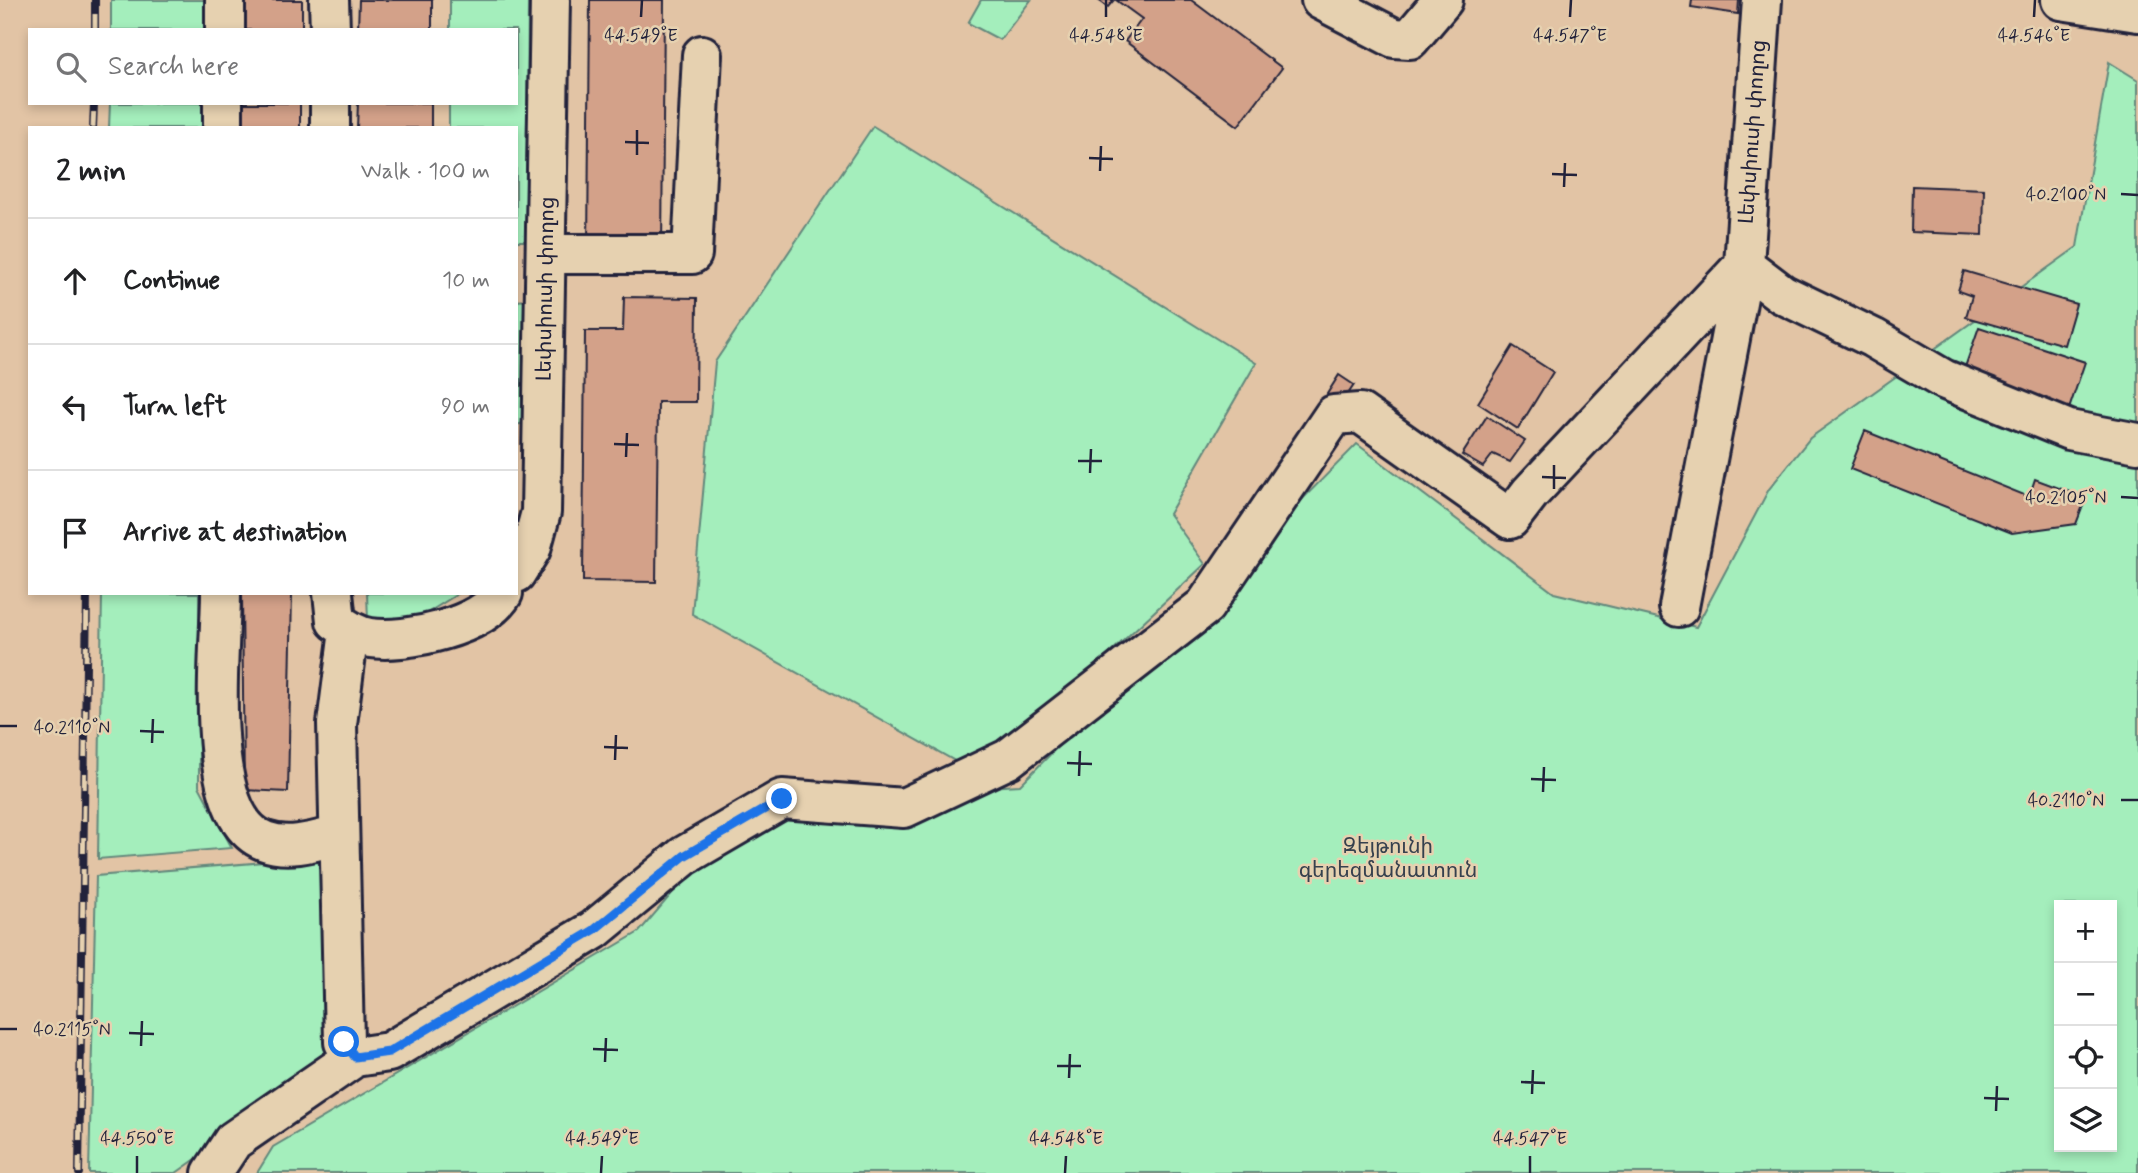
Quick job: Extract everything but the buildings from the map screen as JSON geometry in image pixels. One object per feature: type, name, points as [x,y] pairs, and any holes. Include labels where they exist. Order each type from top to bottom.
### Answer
[{"type":"street","points":[[225,0],[225,28]]},
{"type":"street","points":[[330,0],[330,28]]},
{"type":"street","name":"Լեփսիուսի փողոց","points":[[518,570],[531,549],[541,512],[550,0]]},
{"type":"street","points":[[1321,0],[1394,38],[1410,38],[1443,0]]},
{"type":"street","name":"Լեփսիուսի փողոց","points":[[1679,607],[1744,265],[1762,0]]},
{"type":"street","points":[[2061,0],[2138,12]]},
{"type":"street","points":[[546,254],[692,254],[702,55]]},
{"type":"street","points":[[223,105],[223,126]]},
{"type":"street","points":[[330,105],[330,126]]},
{"type":"street","points":[[212,1173],[233,1141],[355,1057],[389,1052],[594,930],[684,856],[782,799],[904,808],[1008,759],[1205,606],[1334,415],[1360,413],[1510,519],[1530,493],[1744,265],[1782,294],[1873,338],[1943,379],[2069,430],[2138,443]]},
{"type":"street","points":[[221,595],[219,757],[227,796],[247,832],[266,842],[300,844],[339,835]]},
{"type":"street","points":[[333,595],[336,621],[349,631],[368,638],[397,639],[463,623],[499,600],[502,595]]},
{"type":"street","points":[[349,631],[337,724],[344,1042],[355,1057]]},
{"type":"green space","points":[[111,0],[208,0],[207,28],[111,28]]},
{"type":"green space","points":[[450,0],[528,0],[526,241],[518,241],[518,126],[449,126],[449,105],[518,105],[518,28],[450,28]]},
{"type":"green space","points":[[981,0],[1031,0],[1000,40],[968,23]]},
{"type":"green space","name":"Զեյթունի գերեզմանատուն","points":[[2109,62],[2138,80],[2138,1173],[257,1173],[273,1147],[639,932],[751,801],[1020,785],[1357,444],[1554,593],[1696,627],[1769,489],[1810,438],[2077,247]]},
{"type":"green space","points":[[110,105],[206,105],[206,126],[109,126]]},
{"type":"green space","points":[[873,126],[1256,363],[1169,514],[1205,564],[980,775],[692,614],[715,362]]},
{"type":"green space","points":[[528,300],[524,423],[518,424],[518,301]]},
{"type":"green space","points":[[102,595],[199,595],[199,786],[232,848],[98,859]]},
{"type":"green space","points":[[367,595],[456,595],[411,623],[368,621]]},
{"type":"green space","points":[[326,857],[335,1061],[176,1173],[89,1173],[96,876]]},
{"type":"railway","points":[[95,0],[95,28]]},
{"type":"railway","points":[[93,126],[94,105]]},
{"type":"railway","points":[[79,1173],[87,595]]},
{"type":"route","points":[[344,1042],[355,1057],[389,1052],[594,930],[684,856],[782,799]]}]
